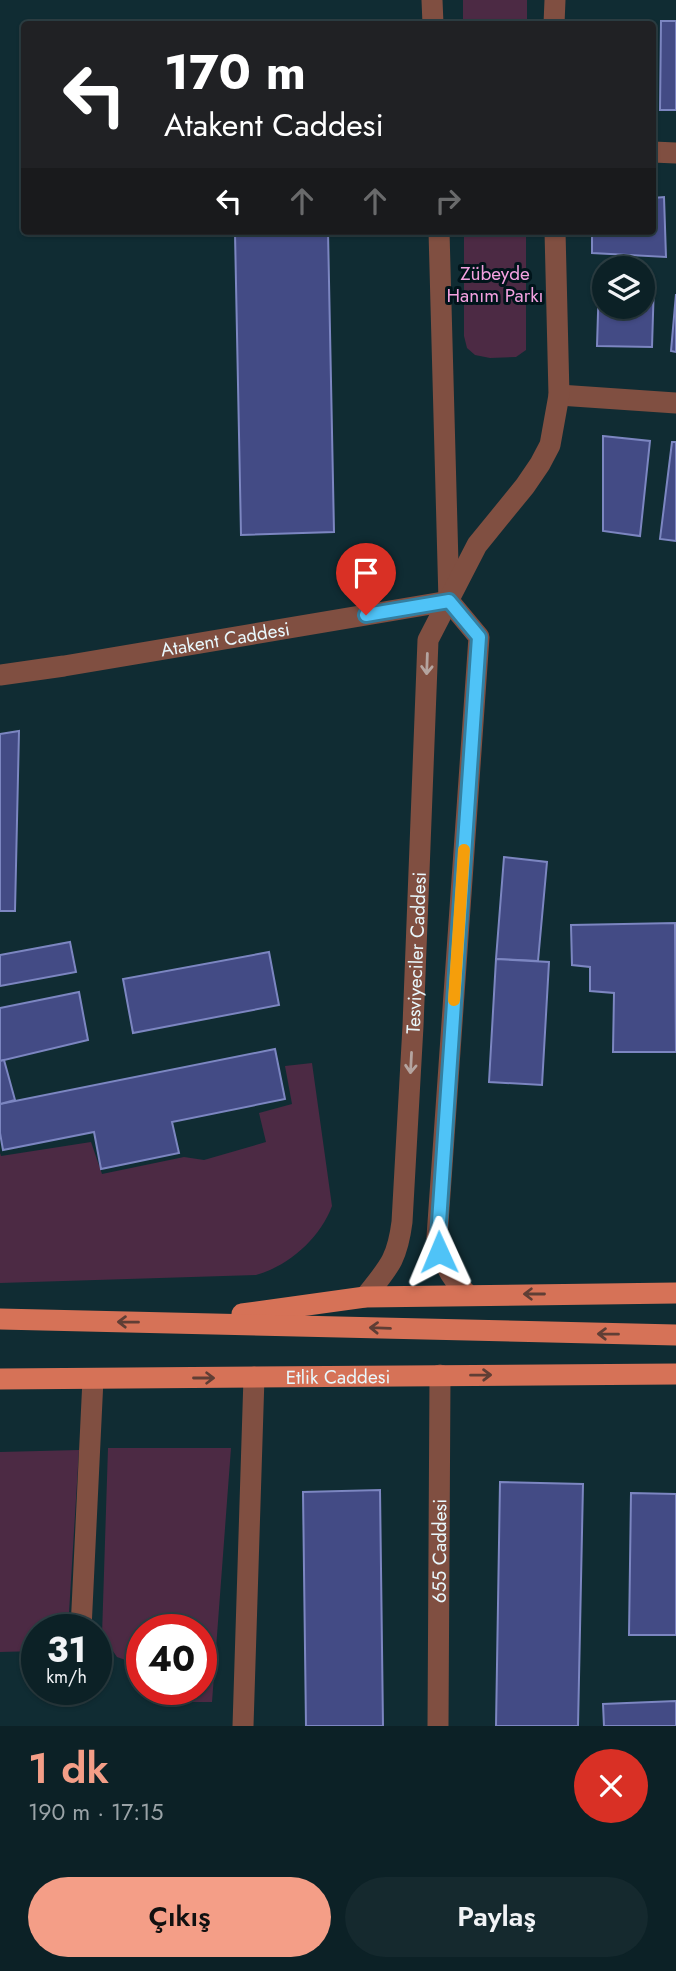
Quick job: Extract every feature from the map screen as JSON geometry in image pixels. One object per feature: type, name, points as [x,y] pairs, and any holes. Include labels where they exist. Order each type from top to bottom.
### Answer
[{"type":"main road","points":[[179,1323],[365,1297],[676,1293]]},
{"type":"main road","points":[[0,1319],[676,1335]]},
{"type":"main road","points":[[582,1374],[676,1388]]},
{"type":"main road","name":"Etlik Caddesi","points":[[0,1379],[676,1374]]},
{"type":"main road","points":[[0,1395],[62,1379]]},
{"type":"street","points":[[432,0],[433,21]]},
{"type":"street","points":[[554,21],[555,0]]},
{"type":"street","points":[[656,152],[676,153]]},
{"type":"street","name":"Tesviyeciler Caddesi","points":[[365,1297],[393,1261],[400,1242],[413,1026],[428,640],[449,601],[439,235]]},
{"type":"street","points":[[449,601],[477,545],[540,464],[550,445],[559,395],[555,235]]},
{"type":"street","points":[[559,395],[676,403]]},
{"type":"street","name":"Tesviyeciler Caddesi","points":[[449,601],[479,637],[438,1237],[439,1252],[446,1268],[456,1284],[467,1294]]},
{"type":"street","name":"Atakent Caddesi","points":[[0,674],[64,666],[449,601]]},
{"type":"street","name":"655 Caddesi","points":[[438,1726],[440,1376]]},
{"type":"street","points":[[243,1726],[254,1377]]},
{"type":"street","points":[[82,1614],[93,1378]]},
{"type":"green space","points":[[463,0],[527,0],[527,21],[463,21]]},
{"type":"green space","name":"Zübeyde Hanım Parkı","points":[[464,235],[526,235],[526,350],[516,357],[490,358],[475,355],[467,348],[464,336]]},
{"type":"green space","points":[[312,1063],[332,1206],[320,1229],[291,1258],[256,1275],[0,1283],[0,1153],[1,1156],[91,1142],[102,1174],[184,1157],[204,1160],[266,1142],[259,1113],[292,1104],[285,1066]]},
{"type":"green space","points":[[108,1448],[231,1448],[217,1635],[217,1614],[126,1614],[126,1660],[117,1657],[112,1650],[112,1614],[103,1614]]},
{"type":"green space","points":[[79,1450],[69,1614],[21,1614],[21,1651],[0,1652],[0,1452]]},
{"type":"building","points":[[661,21],[676,21],[676,110],[660,110]]},
{"type":"building","points":[[664,197],[666,257],[592,253],[592,235],[656,235],[656,198]]},
{"type":"building","points":[[235,235],[328,235],[334,532],[241,535]]},
{"type":"building","points":[[676,294],[676,352],[671,351]]},
{"type":"building","points":[[598,319],[653,319],[652,347],[597,346]]},
{"type":"building","points":[[603,436],[650,441],[640,536],[603,531]]},
{"type":"building","points":[[672,442],[676,442],[676,541],[660,539]]},
{"type":"building","points":[[19,731],[15,911],[0,911],[0,734]]},
{"type":"building","points":[[504,857],[547,862],[538,961],[496,959]]},
{"type":"building","points":[[675,923],[676,1052],[613,1052],[614,993],[590,991],[590,967],[572,965],[571,925]]},
{"type":"building","points":[[70,942],[76,972],[0,986],[0,955]]},
{"type":"building","points":[[269,952],[279,1005],[133,1033],[123,979]]},
{"type":"building","points":[[496,959],[549,962],[542,1085],[489,1082]]},
{"type":"building","points":[[79,992],[88,1040],[0,1061],[0,1008]]},
{"type":"building","points":[[275,1049],[285,1099],[172,1122],[179,1153],[101,1169],[94,1132],[3,1150],[0,1104]]},
{"type":"building","points":[[4,1060],[15,1100],[0,1104],[0,1061]]},
{"type":"building","points":[[500,1482],[583,1484],[578,1726],[496,1726]]},
{"type":"building","points":[[380,1490],[383,1726],[306,1726],[303,1492]]},
{"type":"building","points":[[631,1493],[676,1494],[676,1635],[629,1635]]},
{"type":"building","points":[[676,1701],[676,1726],[604,1726],[603,1704]]},
{"type":"slow traffic","points":[[454,1000],[464,850]]},
{"type":"route","points":[[366,615],[449,601],[479,637],[439,1252]]}]
